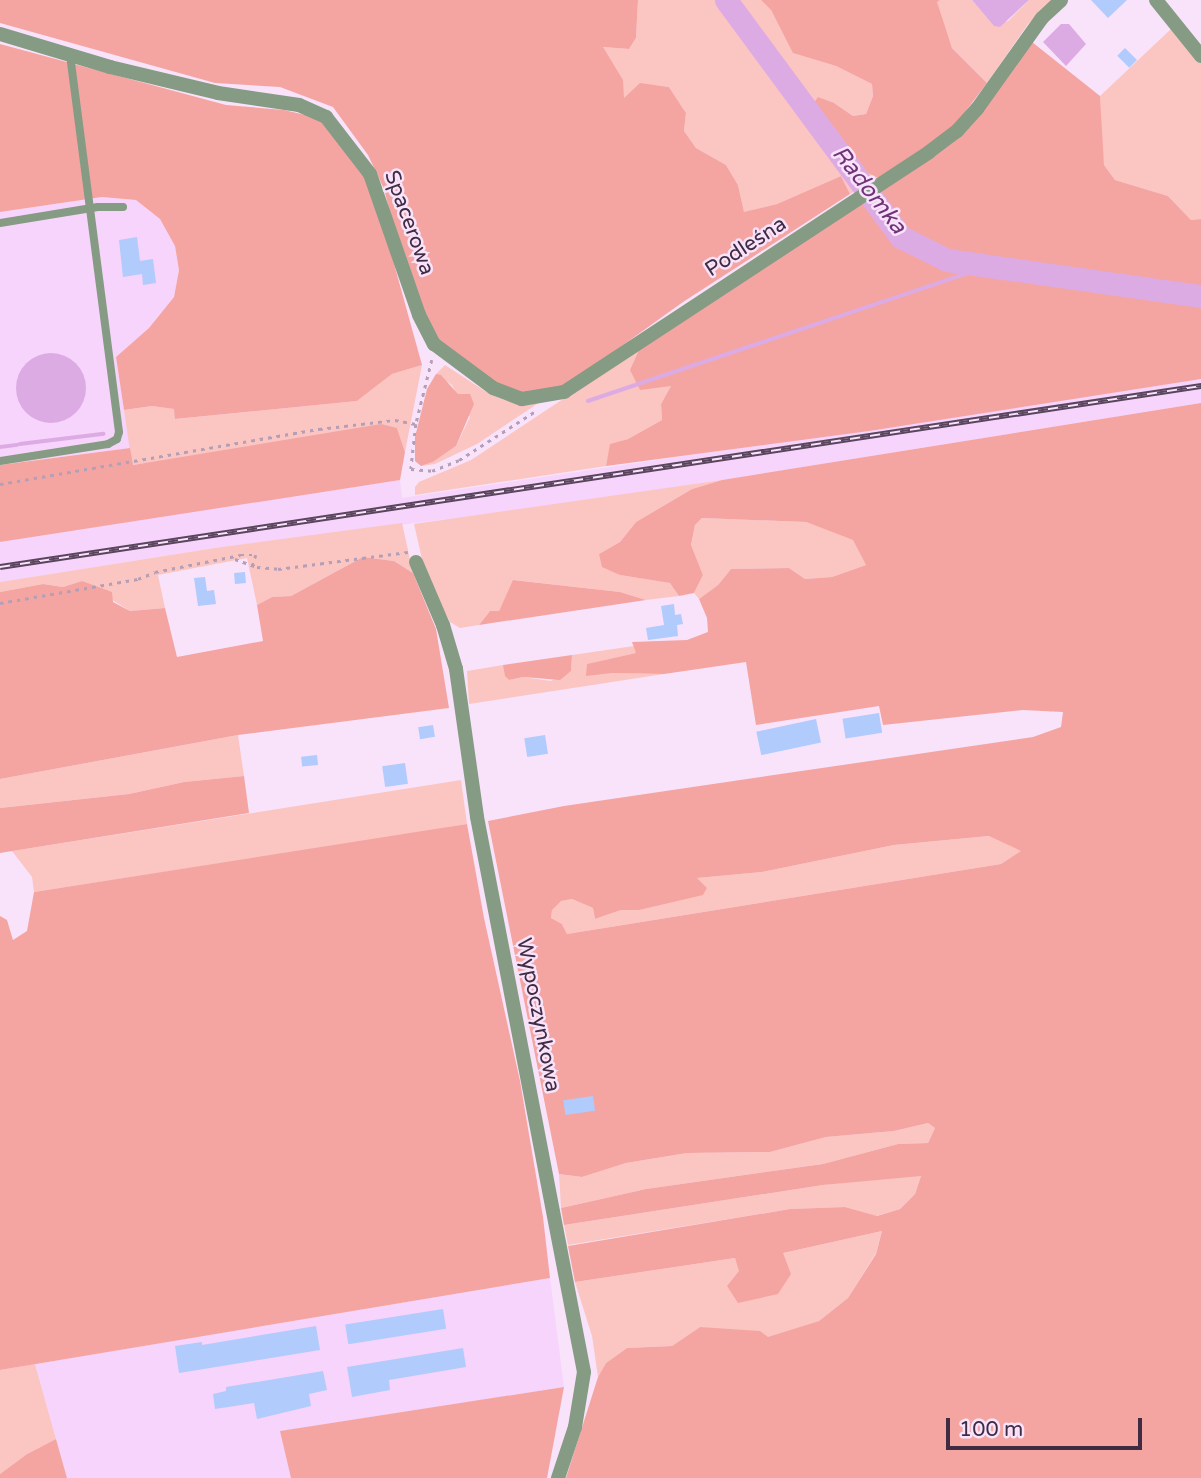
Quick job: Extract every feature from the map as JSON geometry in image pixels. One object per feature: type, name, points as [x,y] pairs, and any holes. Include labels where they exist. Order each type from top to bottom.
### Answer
[{"type":"street","name":"Podleśna","points":[[442,352],[507,396],[536,398],[564,393],[881,185],[957,131],[977,109],[1042,18],[1061,0]]},
{"type":"street","points":[[1156,0],[1201,55]]},
{"type":"street","name":"Spacerowa","points":[[0,34],[218,93],[299,105],[326,117],[370,174],[425,331],[442,352]]},
{"type":"street","name":"Wypoczynkowa","points":[[416,562],[443,625],[456,669],[477,817],[584,1372],[575,1427],[558,1478]]},
{"type":"lane","points":[[0,461],[108,444],[119,435],[70,55]]},
{"type":"lane","points":[[0,223],[91,209],[123,207]]},
{"type":"path","points":[[442,352],[431,362],[416,424],[411,469],[432,471],[459,460],[537,410]]},
{"type":"path","points":[[0,484],[319,429],[395,420],[416,424]]},
{"type":"path","points":[[235,559],[278,569],[409,551],[416,562]]},
{"type":"path","points":[[0,603],[138,579],[155,572],[240,555],[256,555],[253,565]]},
{"type":"shaded area","points":[[0,0],[638,0],[636,38],[629,49],[603,47],[623,80],[624,98],[640,83],[669,87],[686,113],[684,131],[696,148],[726,165],[738,185],[744,212],[777,204],[841,176],[850,194],[683,302],[566,386],[518,395],[499,388],[432,338],[399,248],[384,189],[368,155],[333,107],[280,87],[215,83],[0,23]]},
{"type":"shaded area","points":[[638,0],[761,0],[771,10],[794,53],[836,66],[872,84],[873,96],[866,114],[853,116],[834,103],[879,178],[850,194],[841,176],[777,204],[744,213],[738,185],[726,165],[696,148],[684,131],[686,113],[669,87],[654,85],[624,99],[603,47],[629,49],[636,38]]},
{"type":"shaded area","points":[[761,0],[940,0],[937,2],[952,48],[987,83],[959,120],[935,141],[879,178],[863,171],[813,104],[818,97],[834,103],[853,116],[866,114],[873,96],[872,84],[836,66],[793,53],[771,10]]},
{"type":"shaded area","points":[[972,0],[994,25],[1008,21],[1029,0],[1052,0],[1028,24],[987,83],[952,48],[936,2]]},
{"type":"shaded area","points":[[972,0],[1029,0],[1000,27],[994,26]]},
{"type":"shaded area","points":[[1061,24],[1069,24],[1086,44],[1066,66],[1043,42]]},
{"type":"shaded area","points":[[1171,29],[1201,60],[1201,219],[1191,220],[1168,196],[1115,180],[1104,165],[1100,96]]},
{"type":"shaded area","points":[[1032,42],[1100,96],[1104,165],[1115,180],[1168,196],[1191,220],[1201,219],[1201,379],[869,431],[606,466],[610,444],[628,439],[662,420],[661,404],[671,386],[640,390],[630,370],[640,348],[943,149]]},
{"type":"shaded area","points":[[0,44],[226,105],[284,110],[318,118],[365,175],[383,224],[422,365],[392,374],[357,401],[175,419],[174,409],[152,406],[124,410],[116,357],[149,328],[174,297],[179,270],[175,246],[160,219],[136,200],[102,197],[0,212]]},
{"type":"shaded area","points":[[102,197],[136,200],[160,219],[175,246],[179,270],[174,297],[149,328],[116,357],[130,448],[0,465],[0,212]]},
{"type":"shaded area","points":[[640,348],[671,386],[661,404],[662,420],[628,439],[611,444],[606,466],[415,495],[415,487],[419,482],[471,460]]},
{"type":"shaded area","points":[[51,353],[76,363],[86,388],[76,413],[51,423],[26,413],[16,388],[26,363]]},
{"type":"shaded area","points":[[422,365],[405,452],[397,428],[132,465],[124,410],[152,406],[175,409],[176,419],[357,401],[392,374]]},
{"type":"shaded area","points":[[445,365],[488,393],[504,400],[519,403],[543,400],[477,444],[435,464],[421,466],[433,462],[456,446],[470,417],[452,385],[436,374]]},
{"type":"shaded area","points":[[436,374],[441,375],[458,394],[470,394],[474,404],[456,446],[433,462],[421,466],[415,461],[415,437],[427,389]]},
{"type":"shaded area","points":[[1201,379],[1201,403],[722,480],[513,511],[215,548],[0,582],[0,542],[99,525],[400,480],[402,498]]},
{"type":"shaded area","points":[[1201,403],[1201,1478],[566,1478],[598,1377],[606,1363],[627,1348],[672,1346],[700,1327],[760,1331],[768,1337],[819,1321],[848,1298],[876,1254],[882,1231],[783,1253],[791,1274],[778,1294],[738,1303],[727,1286],[739,1271],[735,1258],[575,1282],[568,1246],[790,1209],[845,1207],[877,1216],[900,1209],[915,1194],[921,1176],[823,1185],[564,1225],[561,1208],[646,1189],[823,1164],[898,1144],[928,1143],[935,1128],[928,1123],[894,1131],[826,1137],[770,1152],[687,1153],[626,1163],[582,1177],[559,1174],[488,821],[564,806],[1033,737],[1061,727],[1063,712],[1023,710],[883,725],[879,706],[756,725],[746,662],[664,674],[612,673],[586,676],[587,664],[636,653],[632,642],[687,640],[708,632],[707,618],[699,599],[718,585],[731,569],[789,568],[805,579],[832,577],[866,565],[853,540],[806,522],[702,518],[695,525],[691,545],[703,575],[694,593],[679,596],[670,583],[620,575],[602,567],[599,554],[620,542],[636,522],[692,489],[722,480]],"holes":[[[989,836],[1021,851],[1001,864],[567,934],[562,924],[551,918],[552,910],[561,901],[572,899],[593,908],[595,919],[621,910],[639,910],[703,895],[707,888],[697,878],[762,872],[894,845]]]},
{"type":"shaded area","points":[[381,424],[397,428],[405,452],[400,480],[0,542],[0,465],[130,448],[133,465]]},
{"type":"shaded area","points":[[722,480],[692,489],[636,522],[620,542],[599,554],[620,575],[671,583],[679,596],[646,600],[620,592],[514,580],[499,611],[490,611],[479,625],[460,628],[450,622],[434,592],[422,559],[414,524]]},
{"type":"shaded area","points":[[702,518],[806,522],[854,540],[866,565],[832,577],[805,579],[789,568],[731,569],[718,585],[699,599],[694,593],[703,575],[691,546],[695,525]]},
{"type":"shaded area","points":[[402,523],[413,573],[394,561],[363,557],[291,596],[272,597],[257,605],[247,558],[158,575],[165,608],[130,611],[82,581],[63,587],[43,584],[0,592],[0,582],[215,548]]},
{"type":"shaded area","points":[[363,557],[394,561],[413,573],[436,629],[449,708],[238,735],[0,779],[0,592],[43,584],[63,587],[82,581],[112,592],[113,602],[130,611],[165,608],[177,657],[263,641],[257,605],[272,597],[291,596]]},
{"type":"shaded area","points":[[513,580],[620,592],[646,600],[479,625],[490,611],[499,611]]},
{"type":"shaded area","points":[[634,646],[637,653],[588,664],[612,673],[664,674],[469,704],[467,671],[503,665],[509,680],[523,677],[551,681],[571,671],[572,655]]},
{"type":"shaded area","points":[[572,655],[571,671],[560,680],[523,677],[509,680],[505,676],[503,665]]},
{"type":"shaded area","points":[[238,735],[244,776],[184,782],[129,794],[0,808],[0,779]]},
{"type":"shaded area","points":[[244,776],[249,813],[0,853],[0,808],[129,794],[184,782]]},
{"type":"shaded area","points":[[461,780],[467,824],[398,836],[34,892],[32,877],[12,851]]},
{"type":"shaded area","points":[[467,824],[484,918],[520,1081],[543,1217],[550,1278],[0,1370],[0,916],[7,920],[13,940],[27,931],[34,892]]},
{"type":"shaded area","points":[[990,836],[1022,851],[1001,864],[567,934],[562,924],[551,918],[552,910],[560,901],[572,899],[593,908],[595,919],[621,910],[639,910],[696,878],[762,872],[894,845]]},
{"type":"shaded area","points":[[928,1123],[935,1128],[928,1143],[898,1144],[823,1164],[646,1189],[561,1208],[559,1174],[582,1177],[626,1163],[687,1153],[770,1152],[826,1137],[894,1131]]},
{"type":"shaded area","points":[[921,1176],[915,1194],[900,1209],[876,1216],[845,1207],[790,1209],[568,1245],[564,1225],[823,1185]]},
{"type":"shaded area","points":[[882,1231],[876,1253],[848,1298],[819,1321],[768,1338],[700,1327],[672,1346],[627,1348],[606,1363],[598,1377],[592,1336],[575,1282],[735,1258],[740,1271],[783,1253]]},
{"type":"shaded area","points":[[550,1278],[564,1387],[281,1431],[291,1478],[67,1478],[35,1364]]},
{"type":"shaded area","points":[[35,1364],[56,1439],[27,1454],[0,1474],[0,1370]]},
{"type":"shaded area","points":[[564,1387],[547,1478],[291,1478],[280,1431]]},
{"type":"shaded area","points":[[56,1439],[67,1478],[0,1478],[0,1474],[27,1454]]},
{"type":"building","points":[[1091,0],[1127,0],[1108,18]]},
{"type":"building","points":[[1125,48],[1137,60],[1129,68],[1117,56]]},
{"type":"building","points":[[137,237],[140,261],[153,259],[156,283],[143,285],[142,274],[123,277],[119,240]]},
{"type":"building","points":[[245,572],[246,583],[235,584],[234,573]]},
{"type":"building","points":[[205,577],[207,591],[214,590],[216,604],[198,606],[194,578]]},
{"type":"building","points":[[674,604],[675,615],[681,614],[683,624],[677,625],[678,636],[648,640],[646,628],[664,625],[661,606]]},
{"type":"building","points":[[879,713],[882,733],[846,739],[842,719]]},
{"type":"building","points":[[816,719],[821,742],[761,755],[756,732]]},
{"type":"building","points":[[433,725],[435,737],[420,739],[418,727]]},
{"type":"building","points":[[545,735],[548,754],[527,757],[524,738]]},
{"type":"building","points":[[317,755],[318,765],[302,767],[301,757]]},
{"type":"building","points":[[405,763],[408,784],[385,787],[382,766]]},
{"type":"building","points":[[593,1096],[595,1111],[565,1115],[563,1100]]},
{"type":"building","points":[[443,1309],[446,1329],[348,1344],[345,1324]]},
{"type":"building","points":[[316,1326],[320,1350],[179,1373],[175,1346],[202,1342],[202,1345]]},
{"type":"building","points":[[463,1348],[466,1367],[389,1380],[390,1390],[352,1397],[347,1367]]},
{"type":"building","points":[[323,1371],[327,1390],[309,1394],[311,1406],[257,1419],[254,1403],[215,1409],[213,1394],[226,1391],[226,1387]]},
{"type":"waterway","name":"Radomka","points":[[726,0],[901,237],[947,260],[1201,296]]},
{"type":"waterway","points":[[588,401],[990,266]]},
{"type":"waterway","points":[[20,444],[103,434]]},
{"type":"waterway","points":[[0,447],[17,445]]},
{"type":"railway","points":[[0,567],[1201,386]]}]
